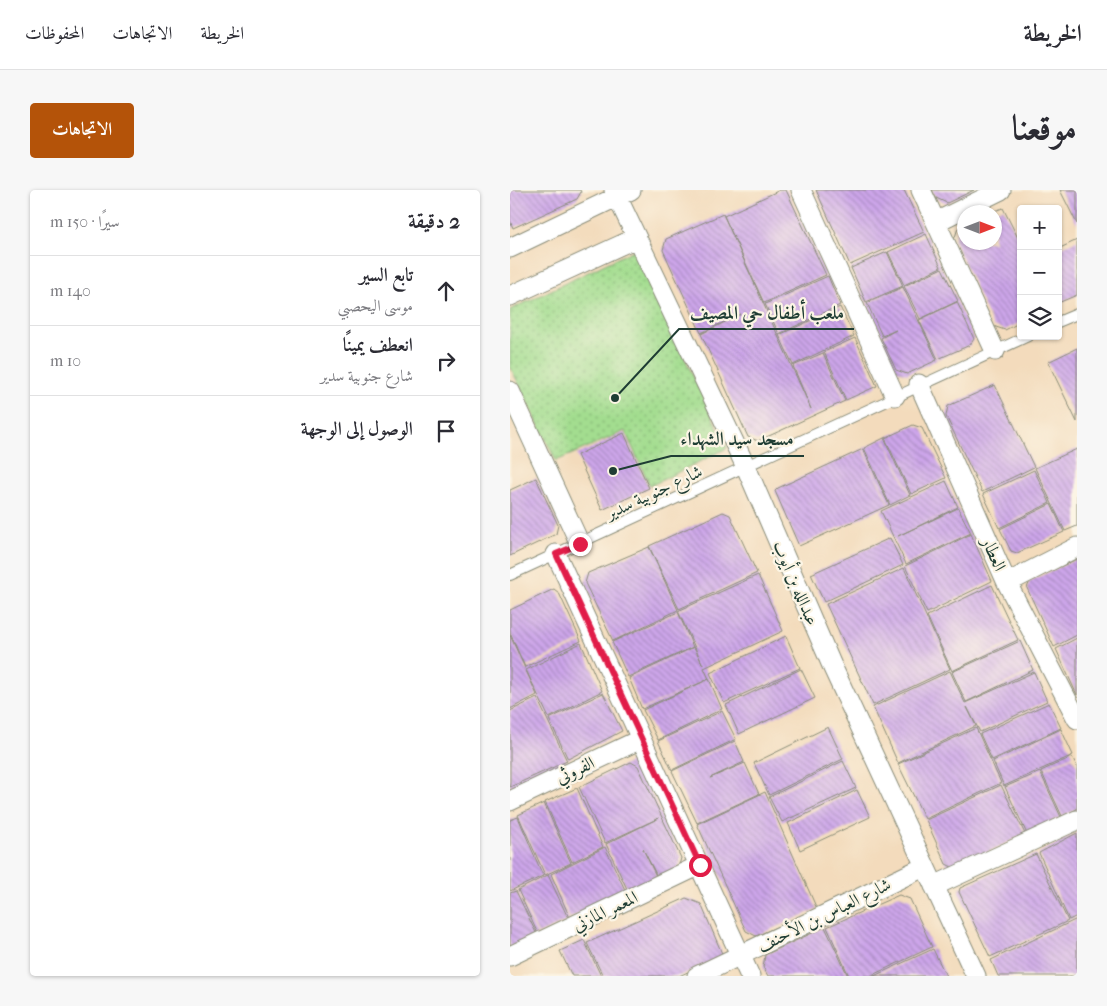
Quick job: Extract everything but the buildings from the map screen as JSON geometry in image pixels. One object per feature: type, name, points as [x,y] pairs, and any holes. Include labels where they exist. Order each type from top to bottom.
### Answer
[{"type":"street","points":[[801,190],[895,396]]},
{"type":"street","points":[[921,190],[995,351]]},
{"type":"street","points":[[936,222],[1001,190]]},
{"type":"street","points":[[510,248],[621,192]]},
{"type":"street","name":"عبدالله بن أيوب","points":[[621,192],[636,238],[746,468],[832,668],[976,976]]},
{"type":"street","points":[[510,296],[636,238]]},
{"type":"street","name":"العطار","points":[[919,384],[1007,583],[1077,717]]},
{"type":"street","points":[[510,391],[580,544]]},
{"type":"street","points":[[1007,583],[1077,547]]},
{"type":"street","points":[[556,554],[750,976]]},
{"type":"street","name":"الفروثي","points":[[510,800],[641,739]]},
{"type":"street","points":[[934,886],[1077,820]]},
{"type":"street","name":"المعمر المازني","points":[[510,956],[700,865]]},
{"type":"street","name":"شارع العباس بن الأحنف","points":[[697,976],[924,866]]},
{"type":"lane","points":[[1062,320],[1077,314]]},
{"type":"lane","name":"شارع جنوبية سدير","points":[[510,575],[746,468],[919,384],[1019,340]]},
{"type":"green space","points":[[634,250],[727,448],[650,486],[625,431],[556,461],[510,366],[510,310]]},
{"type":"place","name":"ملعب أطفال حي المصيف","points":[[615,398]]},
{"type":"place","name":"مسجد سيد الشهداء","points":[[613,471]]},
{"type":"route","points":[[580,544],[556,554],[700,865]]}]
